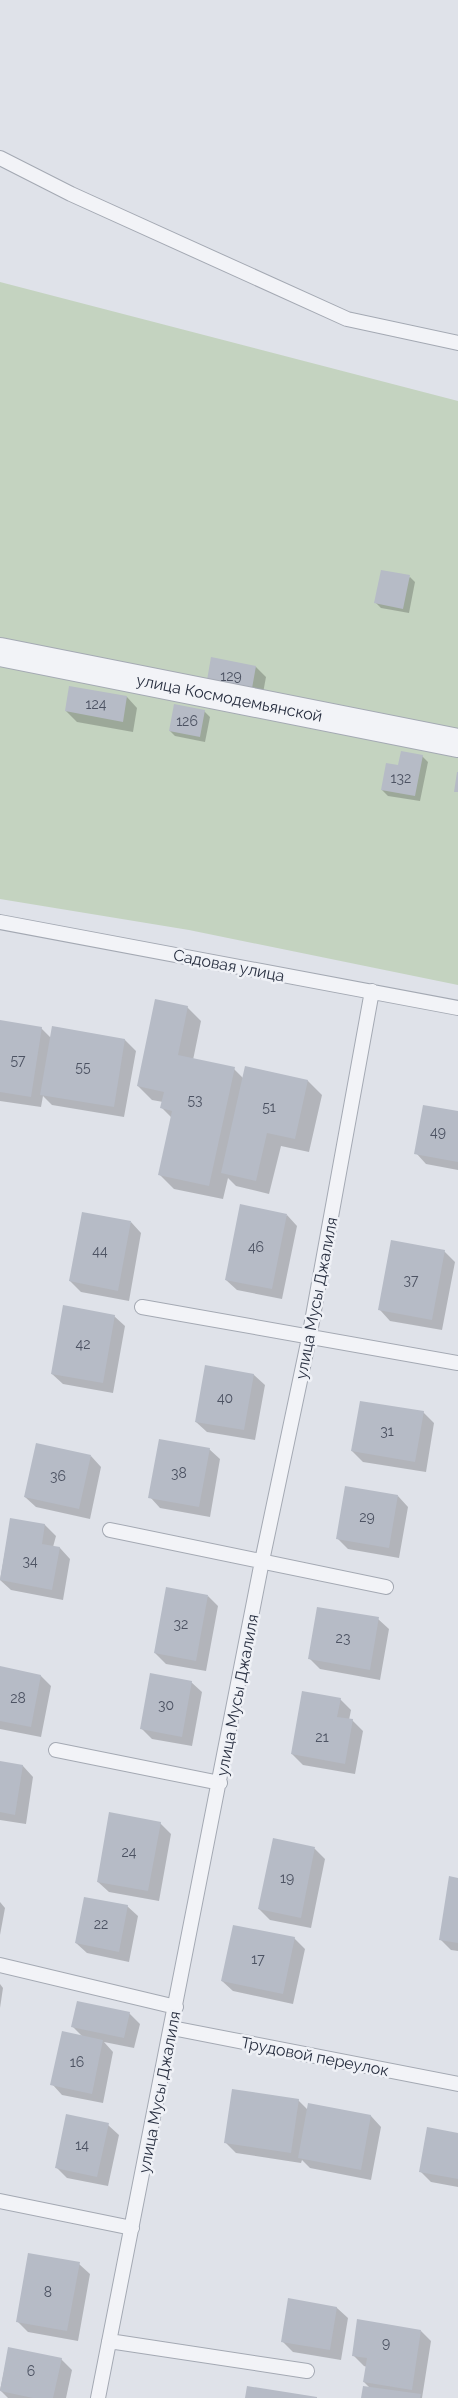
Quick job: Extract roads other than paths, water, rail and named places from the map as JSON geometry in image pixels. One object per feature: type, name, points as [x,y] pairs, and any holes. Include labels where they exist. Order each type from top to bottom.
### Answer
[{"type":"street","name":"улица Космодемьянской","points":[[0,652],[458,743]]},
{"type":"lane","points":[[0,158],[71,194],[347,319],[458,343]]},
{"type":"lane","name":"Садовая улица","points":[[0,922],[458,1008]]},
{"type":"lane","name":"улица Мусы Джалиля","points":[[98,2398],[220,1783],[262,1560],[309,1338],[372,991]]},
{"type":"lane","points":[[142,1307],[458,1363]]},
{"type":"lane","points":[[110,1530],[386,1587]]},
{"type":"lane","points":[[56,1750],[220,1783]]},
{"type":"lane","points":[[0,1965],[176,2007]]},
{"type":"lane","name":"Трудовой переулок","points":[[172,2028],[458,2084]]},
{"type":"lane","points":[[0,2201],[132,2228]]},
{"type":"lane","points":[[109,2341],[307,2372]]}]
